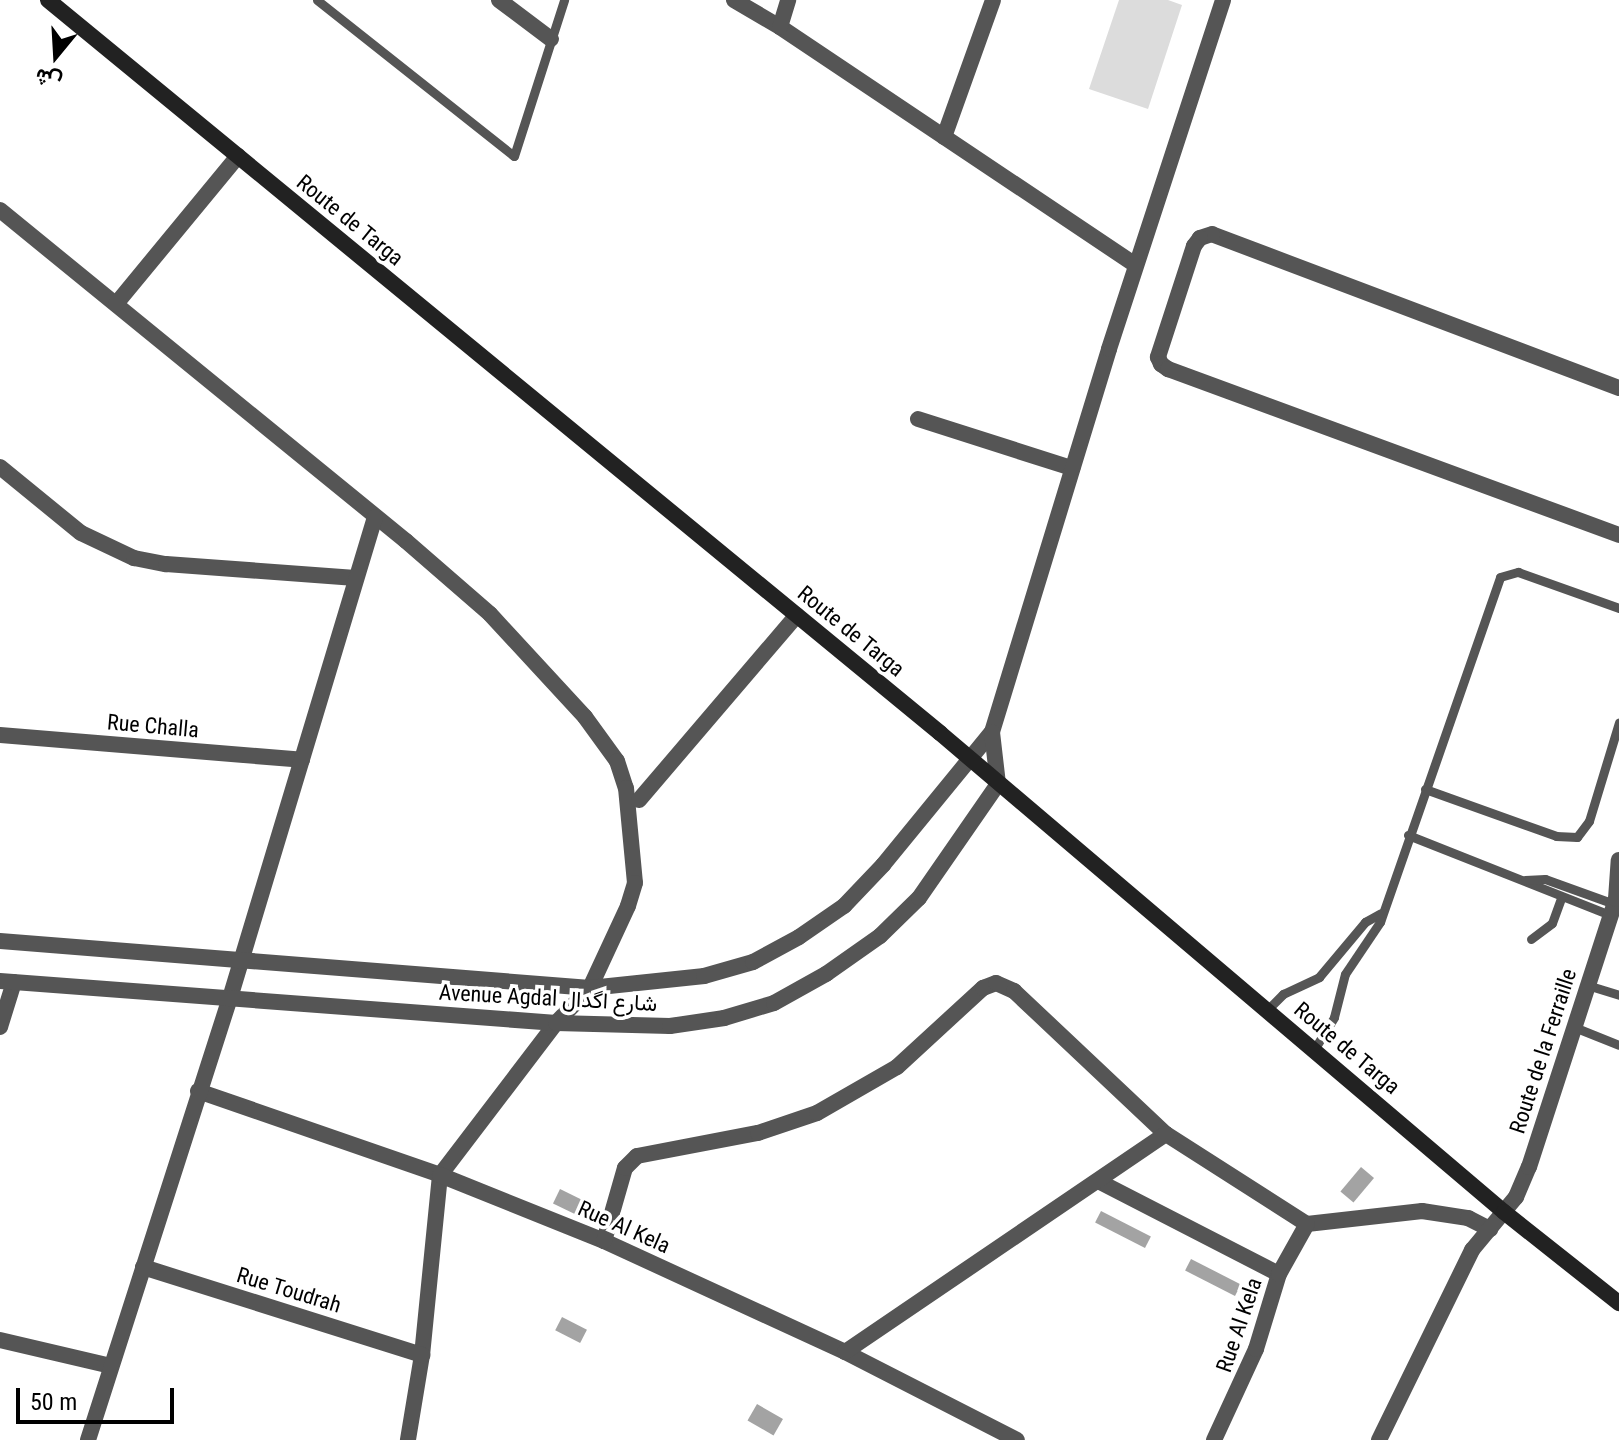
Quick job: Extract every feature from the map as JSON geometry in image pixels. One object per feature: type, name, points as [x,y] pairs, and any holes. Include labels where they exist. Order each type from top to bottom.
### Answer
[{"type":"main road","name":"Route de Targa","points":[[48,0],[797,615],[1315,1048],[1504,1212],[1619,1303]]},
{"type":"street","points":[[499,0],[551,39]]},
{"type":"street","points":[[734,0],[780,27],[1136,265]]},
{"type":"street","points":[[780,27],[788,0]]},
{"type":"street","points":[[944,137],[993,0]]},
{"type":"street","points":[[998,784],[992,732],[1136,265],[1223,0]]},
{"type":"street","points":[[116,304],[238,156]]},
{"type":"street","points":[[0,210],[490,614],[585,717],[617,761],[628,798],[635,883],[628,906],[590,988],[556,1023],[440,1175],[422,1355],[408,1440]]},
{"type":"street","points":[[1619,388],[1212,234],[1200,238],[1194,246],[1158,357],[1168,369],[1619,535]]},
{"type":"street","points":[[918,419],[1072,468]]},
{"type":"street","points":[[0,467],[81,533],[134,558],[166,564],[355,578]]},
{"type":"street","points":[[88,1440],[230,998],[375,517]]},
{"type":"street","points":[[639,800],[797,615]]},
{"type":"street","name":"Avenue Agdal شارع اگدال","points":[[0,941],[590,988],[704,976],[753,962],[799,937],[844,906],[883,865],[968,757],[992,732]]},
{"type":"street","name":"Rue Challa","points":[[3,733],[302,760]]},
{"type":"street","name":"Avenue Agdal شارع اگدال","points":[[7,981],[556,1023],[670,1026],[724,1018],[774,1003],[826,974],[880,936],[919,898],[998,784]]},
{"type":"street","name":"Route de la Ferraille","points":[[1379,1440],[1472,1250],[1516,1197],[1529,1167],[1615,904],[1619,860]]},
{"type":"street","points":[[0,1027],[7,981]]},
{"type":"street","points":[[604,1241],[625,1168],[637,1156],[758,1133],[817,1113],[897,1067],[983,988],[996,983],[1014,991],[1166,1134],[1307,1224],[1422,1211],[1468,1218],[1490,1229]]},
{"type":"street","name":"Rue Al Kela","points":[[198,1091],[440,1175],[604,1241],[845,1352],[1017,1440]]},
{"type":"street","points":[[845,1352],[1166,1134]]},
{"type":"street","points":[[1098,1181],[1279,1274]]},
{"type":"street","name":"Rue Al Kela","points":[[1214,1440],[1256,1349],[1279,1274],[1307,1224]]},
{"type":"street","name":"Rue Toudrah","points":[[143,1267],[422,1355]]},
{"type":"street","points":[[0,1340],[111,1366]]},
{"type":"lane","points":[[317,0],[514,156],[564,0]]},
{"type":"lane","points":[[1315,1048],[1334,1017],[1345,974],[1378,926],[1500,577],[1512,571],[1619,608]]},
{"type":"lane","points":[[1425,789],[1567,839],[1585,830],[1619,722]]},
{"type":"lane","points":[[1408,835],[1525,880],[1561,898],[1615,904]]},
{"type":"lane","points":[[1525,880],[1545,879],[1615,904]]},
{"type":"lane","points":[[1531,939],[1552,923],[1561,898]]},
{"type":"lane","points":[[1267,1010],[1283,994],[1315,980],[1370,918],[1381,913]]},
{"type":"lane","points":[[1354,935],[1367,943]]},
{"type":"lane","points":[[1331,964],[1345,974]]},
{"type":"lane","points":[[1587,985],[1619,995]]},
{"type":"lane","points":[[1574,1027],[1619,1045]]},
{"type":"shaded area","points":[[1119,0],[1168,0],[1182,5],[1148,109],[1089,89]]},
{"type":"shaded area","points":[[1361,1167],[1374,1178],[1353,1202],[1340,1192]]},
{"type":"shaded area","points":[[560,1189],[587,1202],[580,1217],[553,1203]]},
{"type":"shaded area","points":[[1101,1211],[1151,1236],[1145,1248],[1095,1223]]},
{"type":"shaded area","points":[[1191,1259],[1241,1284],[1235,1296],[1185,1271]]},
{"type":"shaded area","points":[[562,1317],[587,1330],[580,1343],[555,1330]]},
{"type":"shaded area","points":[[757,1404],[783,1419],[773,1435],[748,1420]]}]
